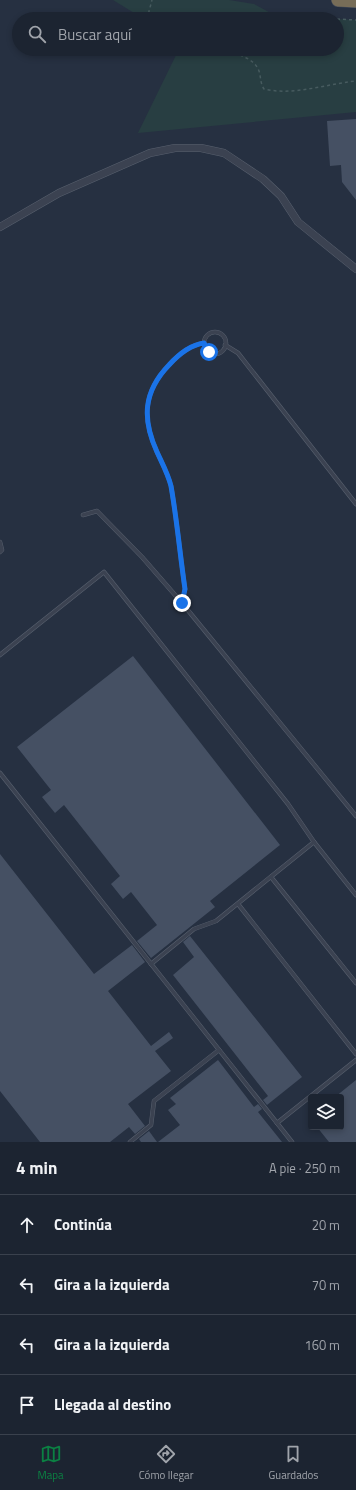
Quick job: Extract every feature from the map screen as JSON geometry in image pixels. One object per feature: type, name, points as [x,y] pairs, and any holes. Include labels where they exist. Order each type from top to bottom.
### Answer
[{"type":"highway","points":[[338,0],[356,1]]},
{"type":"street","points":[[0,227],[59,193],[150,153],[174,148],[207,149],[224,153],[242,163],[281,196],[298,222],[356,269]]},
{"type":"lane","points":[[225,345],[220,353],[213,354],[206,350],[204,343],[207,336],[217,333],[223,337],[225,345],[238,353],[356,504]]},
{"type":"lane","points":[[182,603],[185,589],[170,484],[148,426],[147,414],[149,397],[158,377],[174,360],[189,348],[195,344],[204,343]]},
{"type":"lane","points":[[83,515],[97,511],[142,557],[182,603],[356,816]]},
{"type":"lane","points":[[0,542],[2,550],[0,552]]},
{"type":"lane","points":[[0,655],[104,572],[288,804],[314,842],[356,895]]},
{"type":"lane","points":[[0,773],[292,1142]]},
{"type":"lane","points":[[151,964],[194,929],[216,921],[314,842]]},
{"type":"lane","points":[[271,877],[356,983]]},
{"type":"lane","points":[[238,904],[356,1054]]},
{"type":"lane","points":[[130,1142],[151,1125],[154,1101],[219,1050]]},
{"type":"lane","points":[[277,1123],[356,1060]]},
{"type":"path","points":[[149,12],[152,0]]},
{"type":"path","points":[[344,19],[356,20]]},
{"type":"path","points":[[242,56],[247,58],[259,71],[260,82],[264,89],[277,92],[306,90],[356,81]]},
{"type":"green space","points":[[113,0],[229,0],[254,4],[269,12],[133,12]]},
{"type":"green space","points":[[344,19],[356,20],[356,112],[138,133],[176,56],[344,56]]},
{"type":"building","points":[[356,119],[356,200],[342,182],[341,165],[330,166],[327,121]]},
{"type":"building","points":[[133,656],[280,845],[210,901],[215,907],[151,958],[137,941],[157,925],[131,892],[123,899],[111,884],[120,876],[64,805],[55,813],[42,797],[51,790],[17,747]]},
{"type":"building","points":[[0,854],[94,974],[132,945],[145,962],[108,991],[151,1046],[169,1032],[173,1038],[155,1051],[171,1071],[128,1104],[145,1126],[135,1134],[129,1127],[110,1142],[40,1142],[0,1091]]},
{"type":"building","points":[[190,936],[302,1077],[267,1105],[263,1100],[268,1096],[173,975],[194,957],[183,942]]},
{"type":"building","points":[[218,1060],[254,1107],[258,1104],[262,1109],[258,1112],[282,1142],[158,1142],[180,1125],[168,1110],[176,1104],[170,1098]]},
{"type":"building","points":[[356,1080],[356,1142],[329,1142],[319,1130],[344,1130],[344,1094],[339,1094]]},
{"type":"building","points":[[149,1131],[157,1142],[141,1142],[139,1139]]},
{"type":"route","points":[[182,603],[185,589],[170,484],[148,426],[147,414],[149,397],[153,386],[158,377],[174,360],[195,344],[204,343],[206,350],[209,352]]}]
